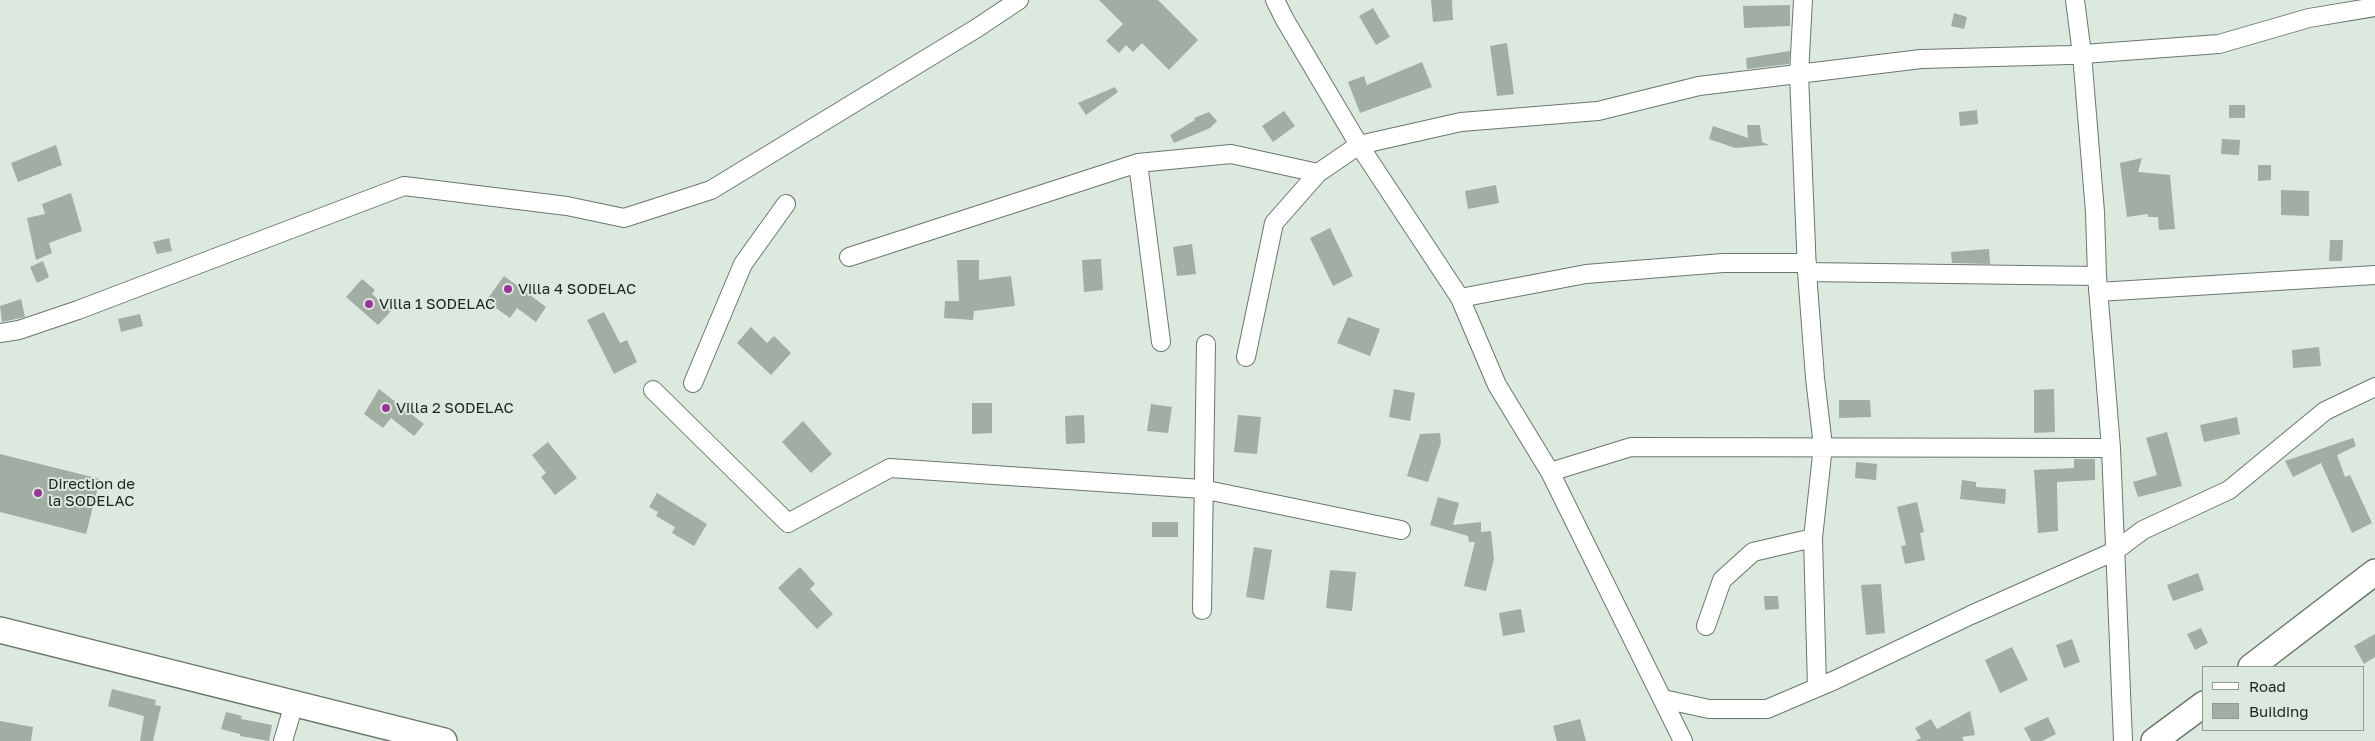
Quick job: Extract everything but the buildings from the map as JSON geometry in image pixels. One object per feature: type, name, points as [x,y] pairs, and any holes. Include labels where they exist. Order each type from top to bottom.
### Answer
[{"type":"street","points":[[0,333],[19,330],[78,310],[404,186],[567,206],[624,218],[711,190],[1019,0]]},
{"type":"street","points":[[1275,0],[1359,145],[1460,298],[1497,385],[1550,472],[1683,741]]},
{"type":"street","points":[[1803,0],[1799,74],[1807,268],[1815,378],[1823,446],[1813,538],[1817,687]]},
{"type":"street","points":[[2075,0],[2082,54],[2095,212],[2097,284],[2111,448],[2123,741]]},
{"type":"street","points":[[1246,357],[1274,223],[1318,173],[1359,145],[1460,122],[1598,111],[1699,86],[1921,59],[2082,54],[2219,44],[2309,18],[2375,7]]},
{"type":"street","points":[[849,256],[1138,163],[1231,154],[1318,173]]},
{"type":"street","points":[[1138,163],[1161,342]]},
{"type":"street","points":[[693,383],[743,264],[786,204]]},
{"type":"street","points":[[1460,298],[1586,274],[1723,263],[2097,284],[2375,275]]},
{"type":"street","points":[[1202,610],[1202,489],[1206,344]]},
{"type":"street","points":[[1663,699],[1709,709],[1767,709],[2115,551],[2143,530],[2229,490],[2325,411],[2375,387]]},
{"type":"street","points":[[653,390],[788,523],[890,468],[1202,489],[1401,530]]},
{"type":"street","points":[[1550,472],[1631,447],[2111,448]]},
{"type":"street","points":[[1706,626],[1722,580],[1753,552],[1813,538]]},
{"type":"street","points":[[2252,666],[2375,572]]},
{"type":"street","points":[[0,630],[444,741]]},
{"type":"street","points":[[283,741],[294,704]]},
{"type":"street","points":[[2154,741],[2202,705]]},
{"type":"place","name":"Villa 4 SODELAC","points":[[508,289]]},
{"type":"place","name":"Villa 1 SODELAC","points":[[369,304]]},
{"type":"place","name":"Villa 2 SODELAC","points":[[386,408]]},
{"type":"place","name":"Direction de la SODELAC","points":[[38,493]]}]
